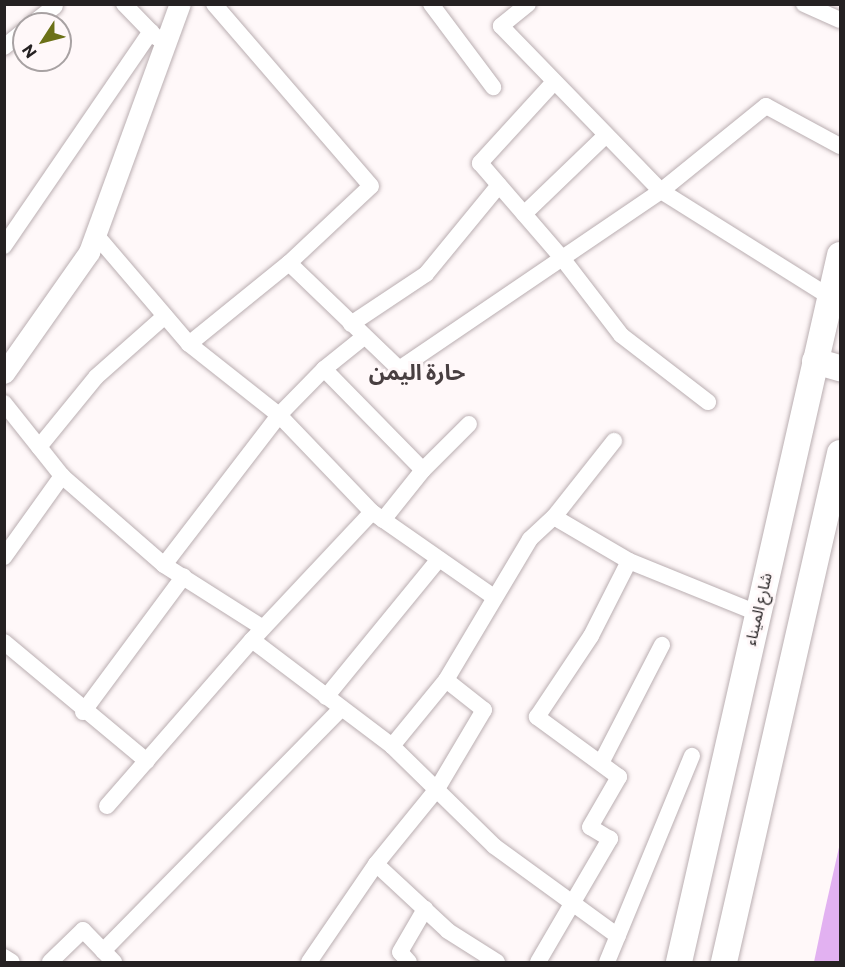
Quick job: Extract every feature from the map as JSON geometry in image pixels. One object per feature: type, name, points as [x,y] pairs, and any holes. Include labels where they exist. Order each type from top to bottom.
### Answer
[{"type":"main road","name":"شارع الميناء","points":[[679,963],[840,255]]},
{"type":"main road","points":[[815,361],[840,368]]},
{"type":"main road","points":[[724,963],[840,453]]},
{"type":"street","points":[[124,4],[167,48]]},
{"type":"street","points":[[4,373],[89,252],[167,48],[180,4]]},
{"type":"street","points":[[189,344],[289,263],[371,186],[214,4]]},
{"type":"street","points":[[430,4],[493,87]]},
{"type":"street","points":[[528,4],[501,26],[661,191],[830,297]]},
{"type":"street","points":[[804,4],[840,20]]},
{"type":"street","points":[[47,12],[55,6]]},
{"type":"street","points":[[4,246],[151,32]]},
{"type":"street","points":[[555,82],[480,163],[562,258],[621,335],[708,402]]},
{"type":"street","points":[[289,263],[399,369],[661,191],[766,106],[840,146]]},
{"type":"street","points":[[524,214],[606,135]]},
{"type":"street","points":[[351,324],[426,274],[499,185]]},
{"type":"street","points":[[96,235],[189,344],[279,416],[378,516],[494,597]]},
{"type":"street","points":[[39,447],[96,377],[165,316]]},
{"type":"street","points":[[164,565],[279,416],[324,369],[364,337]]},
{"type":"street","points":[[324,369],[423,470]]},
{"type":"street","points":[[4,403],[62,476],[164,565],[184,576],[258,634],[326,697],[392,746],[494,846],[572,900],[618,936]]},
{"type":"street","points":[[107,806],[258,634],[470,424]]},
{"type":"street","points":[[392,746],[446,680],[530,539],[554,517],[614,441]]},
{"type":"street","points":[[4,557],[62,476]]},
{"type":"street","points":[[554,517],[629,561],[757,613]]},
{"type":"street","points":[[326,697],[439,559]]},
{"type":"street","points":[[538,963],[572,900],[610,839],[590,827],[620,777],[537,717],[591,636],[629,561]]},
{"type":"street","points":[[83,712],[184,576]]},
{"type":"street","points":[[4,642],[83,712],[147,761]]},
{"type":"street","points":[[601,763],[662,645]]},
{"type":"street","points":[[309,963],[376,864],[437,789],[484,710],[446,680]]},
{"type":"street","points":[[50,963],[83,930],[108,957],[341,709]]},
{"type":"street","points":[[607,963],[692,756]]},
{"type":"street","points":[[376,864],[448,931],[497,963]]},
{"type":"street","points":[[409,963],[400,952],[425,909]]},
{"type":"street","points":[[4,957],[12,963]]},
{"type":"shaded area","points":[[840,843],[840,962],[814,962],[824,914]]},
{"type":"district","name":"حارة اليمن","points":[[417,372]]}]
